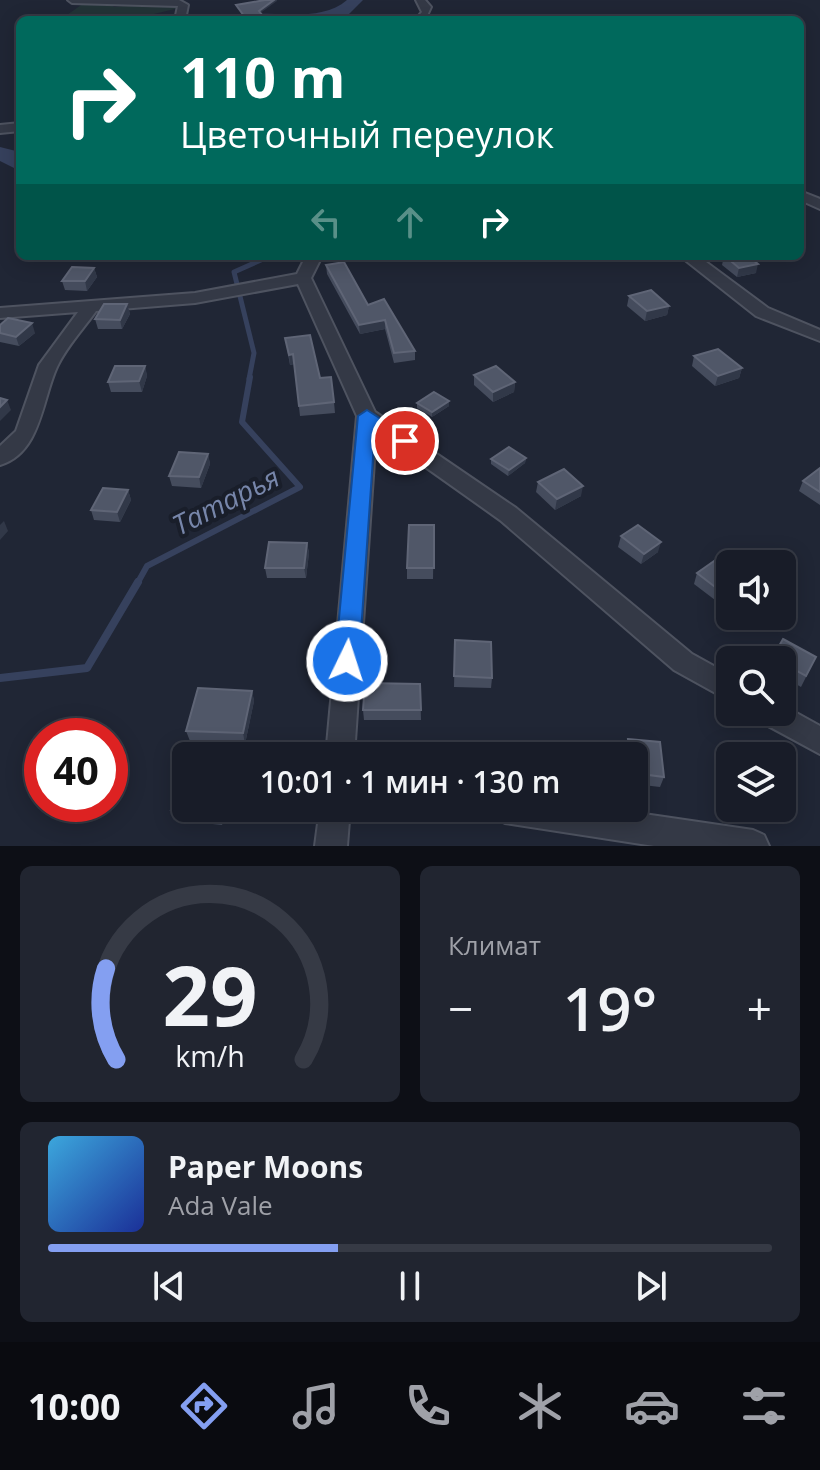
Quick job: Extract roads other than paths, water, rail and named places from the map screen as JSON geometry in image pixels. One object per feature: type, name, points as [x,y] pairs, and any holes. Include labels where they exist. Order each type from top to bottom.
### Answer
[{"type":"street","points":[[72,0],[179,3],[184,5],[181,16]]},
{"type":"street","points":[[420,0],[427,7],[424,16]]},
{"type":"street","points":[[693,260],[762,312],[820,336]]},
{"type":"street","points":[[0,313],[225,293],[249,288],[314,263],[367,416],[341,742]]},
{"type":"street","points":[[0,458],[25,434],[48,365],[91,306]]},
{"type":"street","points":[[367,416],[508,514],[683,662],[716,681]]},
{"type":"street","points":[[794,726],[820,741]]},
{"type":"street","points":[[331,846],[334,822]]},
{"type":"street","points":[[596,822],[753,846]]},
{"type":"waterway","points":[[332,16],[356,0]]},
{"type":"waterway","points":[[0,154],[16,160]]},
{"type":"waterway","name":"Татарья","points":[[249,379],[254,353],[234,272],[261,260]]},
{"type":"waterway","name":"Татарья","points":[[137,584],[147,566],[300,487],[242,422],[250,377]]},
{"type":"waterway","name":"Татарья","points":[[0,678],[87,668],[138,582]]}]
